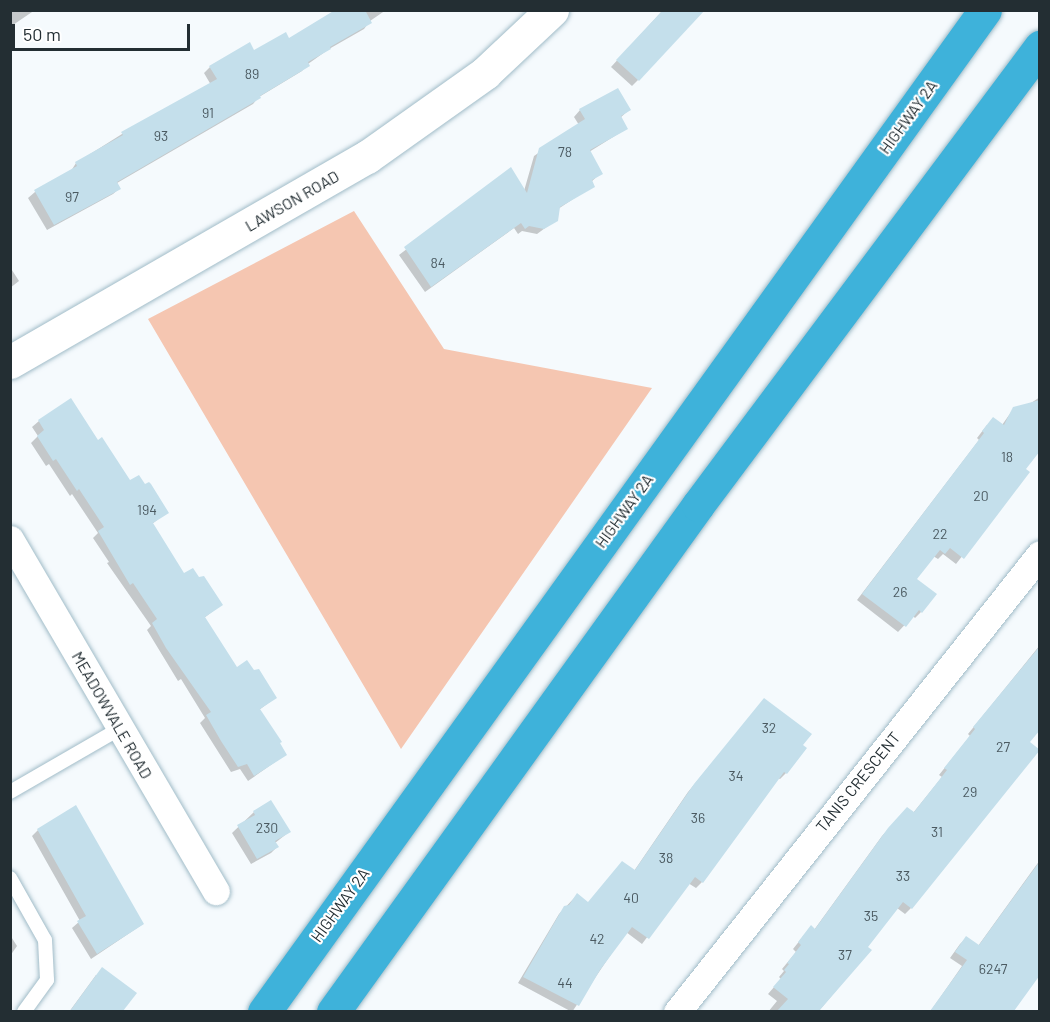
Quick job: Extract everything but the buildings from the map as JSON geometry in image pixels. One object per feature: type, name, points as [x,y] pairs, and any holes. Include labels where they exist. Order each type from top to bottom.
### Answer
[{"type":"highway","name":"HIGHWAY 2A","points":[[264,1011],[984,10]]},
{"type":"highway","points":[[333,1011],[698,505],[1040,47]]},
{"type":"street","name":"LAWSON ROAD","points":[[10,362],[367,157],[485,73],[552,10]]},
{"type":"street","name":"MEADOWVALE ROAD","points":[[10,539],[119,729],[216,891]]},
{"type":"street","name":"TANIS CRESCENT","points":[[677,1011],[1040,554]]},
{"type":"lane","points":[[10,792],[119,729]]},
{"type":"lane","points":[[10,878],[45,940],[47,980],[24,1011]]},
{"type":"shaded area","points":[[354,211],[444,349],[652,388],[401,749],[148,319]]}]
